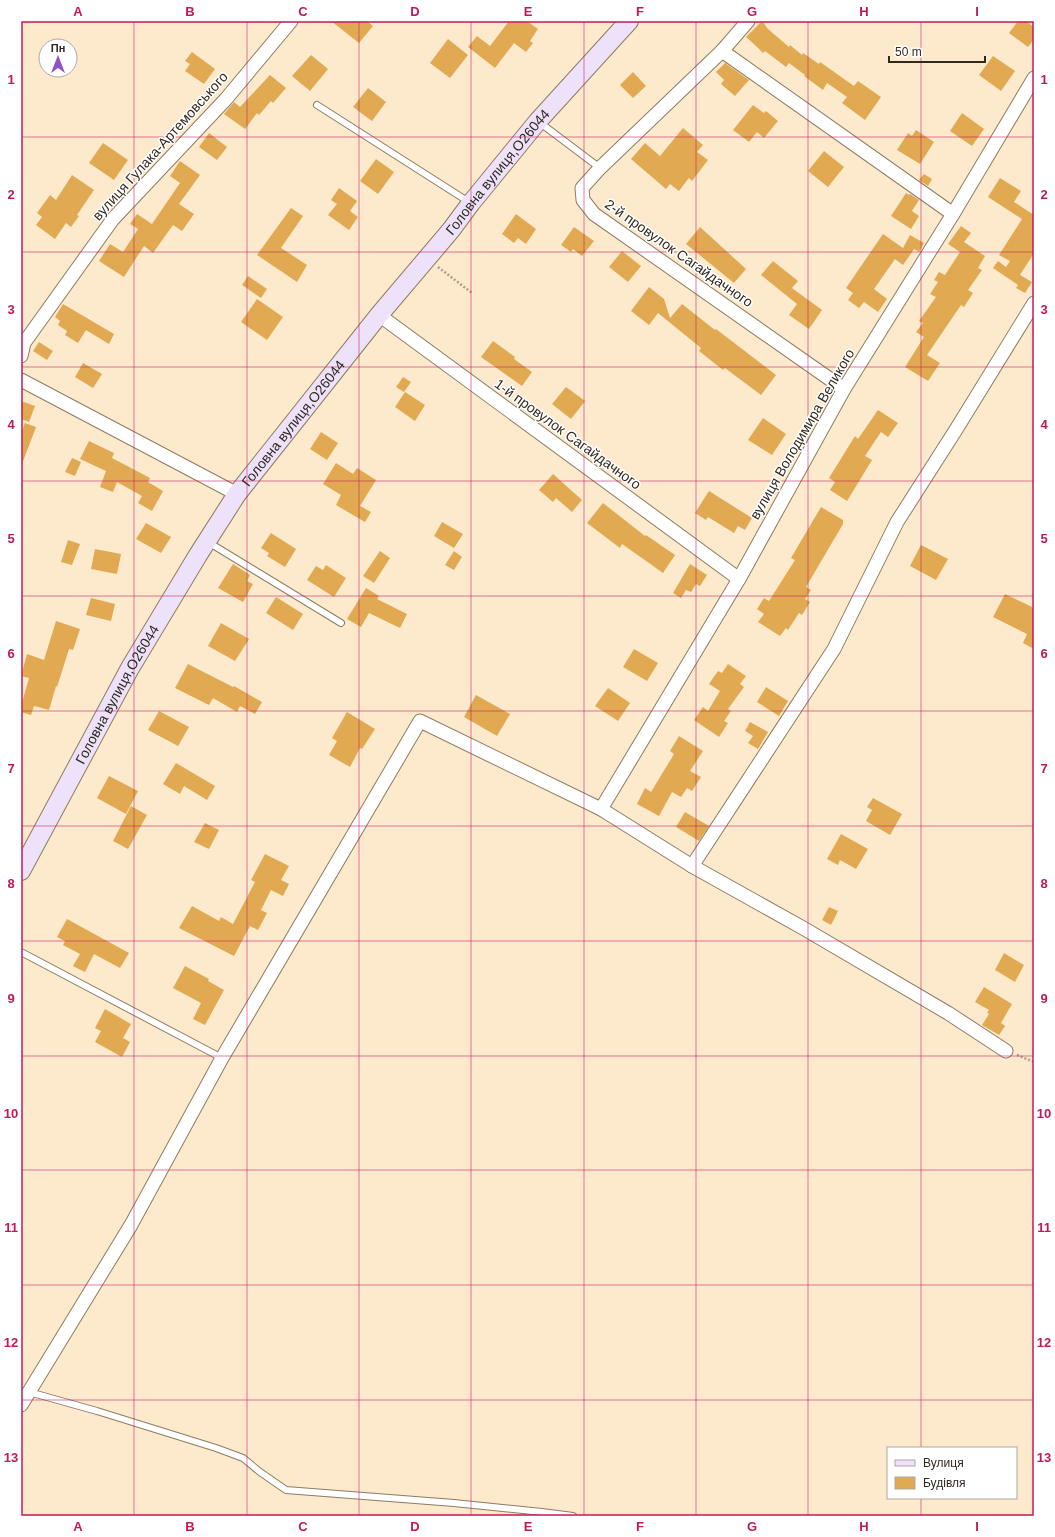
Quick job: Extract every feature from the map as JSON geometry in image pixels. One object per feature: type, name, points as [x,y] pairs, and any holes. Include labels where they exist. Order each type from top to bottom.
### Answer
[{"type":"main road","name":"Головна вулиця,О26044","points":[[21,871],[130,668],[207,541],[238,494],[379,315],[451,230],[538,121],[629,21]]},
{"type":"street","name":"вулиця Гулака-Артемовського","points":[[21,356],[24,343],[113,219],[226,99],[291,21]]},
{"type":"street","name":"2-й провулок Сагайдачного","points":[[748,21],[722,51],[600,168],[582,188],[583,200],[594,214],[844,389]]},
{"type":"street","points":[[722,51],[953,214]]},
{"type":"street","name":"вулиця Володимира Великого","points":[[601,809],[739,579],[844,389],[953,214],[1034,78]]},
{"type":"street","points":[[692,866],[834,649],[897,522],[1034,303]]},
{"type":"street","name":"1-й провулок Сагайдачного","points":[[379,315],[739,579]]},
{"type":"street","points":[[21,380],[238,494]]},
{"type":"street","points":[[21,1405],[131,1225],[222,1058],[420,721],[601,809],[692,866],[803,928],[942,1009],[1006,1051]]},
{"type":"lane","points":[[316,105],[472,203]]},
{"type":"lane","points":[[538,121],[600,168]]},
{"type":"lane","points":[[207,541],[340,623]]},
{"type":"lane","points":[[21,952],[222,1058]]},
{"type":"lane","points":[[29,1392],[97,1411],[216,1448],[243,1458],[286,1490],[461,1504],[574,1516]]},
{"type":"path","points":[[427,258],[472,293]]},
{"type":"building","points":[[331,21],[367,21],[373,26],[359,43]]},
{"type":"building","points":[[509,21],[527,21],[538,29],[530,41],[533,43],[526,52],[514,43],[495,68],[468,47],[477,36],[490,46]]},
{"type":"building","points":[[762,21],[768,29],[789,47],[790,45],[802,55],[803,53],[819,64],[820,62],[854,86],[858,81],[881,97],[865,120],[842,103],[847,97],[827,83],[823,90],[789,63],[786,67],[765,51],[763,53],[746,37]]},
{"type":"building","points":[[1018,21],[1026,21],[1034,27],[1034,39],[1028,47],[1009,33]]},
{"type":"building","points":[[448,39],[468,55],[450,78],[430,63]]},
{"type":"building","points":[[192,52],[215,69],[204,84],[185,71],[190,64],[185,61]]},
{"type":"building","points":[[311,55],[328,69],[310,91],[292,76]]},
{"type":"building","points":[[993,56],[1015,71],[1001,91],[979,75]]},
{"type":"building","points":[[725,63],[749,80],[735,96],[721,84],[724,80],[716,72]]},
{"type":"building","points":[[633,72],[646,86],[633,98],[620,85]]},
{"type":"building","points":[[270,75],[286,88],[273,103],[271,101],[259,115],[257,113],[245,129],[224,114],[234,102],[240,107]]},
{"type":"building","points":[[368,88],[386,102],[372,121],[353,107]]},
{"type":"building","points":[[753,105],[764,113],[766,111],[778,121],[764,138],[757,132],[749,142],[733,130]]},
{"type":"building","points":[[962,113],[984,129],[972,146],[950,131]]},
{"type":"building","points":[[683,128],[703,145],[697,152],[708,160],[692,181],[689,178],[679,191],[670,184],[666,189],[631,159],[645,143],[660,156]]},
{"type":"building","points":[[916,130],[934,142],[920,164],[897,150],[908,133],[912,136]]},
{"type":"building","points":[[209,133],[227,147],[217,160],[199,147]]},
{"type":"building","points":[[103,143],[128,160],[114,180],[89,163]]},
{"type":"building","points":[[824,151],[844,167],[828,187],[808,171]]},
{"type":"building","points":[[376,159],[394,172],[378,194],[360,181]]},
{"type":"building","points":[[180,161],[200,175],[179,204],[194,214],[182,231],[173,225],[153,253],[144,246],[124,277],[99,261],[110,244],[123,252],[138,229],[130,224],[137,214],[152,224],[180,183],[170,176]]},
{"type":"building","points":[[924,174],[932,179],[928,186],[919,180]]},
{"type":"building","points":[[72,175],[94,190],[77,215],[79,216],[71,227],[66,223],[55,239],[36,225],[42,217],[37,213],[50,195],[56,200]]},
{"type":"building","points":[[1000,178],[1021,191],[1014,202],[1034,215],[1034,253],[1020,275],[1032,282],[1025,293],[1016,288],[1018,285],[993,268],[998,261],[1006,267],[1010,261],[999,255],[1022,219],[988,197]]},
{"type":"building","points":[[339,188],[357,201],[350,211],[358,217],[349,230],[328,215],[337,204],[331,200]]},
{"type":"building","points":[[906,193],[919,200],[912,211],[919,216],[911,229],[891,216]]},
{"type":"building","points":[[291,208],[303,216],[281,248],[307,265],[297,282],[257,255]]},
{"type":"building","points":[[516,214],[536,229],[526,244],[518,238],[514,243],[502,234]]},
{"type":"building","points":[[961,226],[971,233],[964,242],[985,256],[978,268],[982,270],[968,290],[973,293],[964,307],[961,305],[927,355],[940,363],[928,381],[905,367],[924,337],[916,332],[923,323],[919,321],[936,297],[930,294],[938,282],[934,280],[939,272],[945,275],[960,252],[948,244]]},
{"type":"building","points":[[574,227],[594,241],[582,256],[573,249],[571,252],[561,245]]},
{"type":"building","points":[[700,227],[746,269],[734,283],[686,244]]},
{"type":"building","points":[[883,234],[903,248],[910,235],[924,243],[919,252],[914,249],[903,265],[895,259],[874,289],[887,299],[878,312],[864,302],[859,308],[848,300],[853,293],[846,288]]},
{"type":"building","points":[[622,251],[641,266],[628,282],[609,267]]},
{"type":"building","points":[[773,261],[798,281],[792,288],[822,310],[809,329],[789,315],[797,304],[761,275]]},
{"type":"building","points":[[248,276],[267,289],[261,298],[242,285]]},
{"type":"building","points":[[649,287],[664,299],[670,318],[682,304],[776,375],[761,395],[725,368],[723,370],[699,351],[701,348],[658,313],[649,325],[631,311]]},
{"type":"building","points":[[257,299],[283,317],[267,340],[241,322]]},
{"type":"building","points":[[63,304],[114,334],[109,344],[86,330],[78,343],[65,335],[67,331],[58,325],[60,321],[55,317]]},
{"type":"building","points":[[493,341],[532,372],[522,386],[481,357]]},
{"type":"building","points":[[39,342],[53,351],[47,360],[33,351]]},
{"type":"building","points":[[83,363],[102,374],[93,388],[75,377]]},
{"type":"building","points":[[403,377],[411,382],[404,392],[396,387]]},
{"type":"building","points":[[566,387],[585,401],[571,419],[552,404]]},
{"type":"building","points":[[405,392],[425,405],[415,421],[395,407]]},
{"type":"building","points":[[21,401],[35,406],[29,422],[21,419]]},
{"type":"building","points":[[878,410],[898,423],[888,437],[881,432],[865,456],[872,460],[847,501],[830,490],[835,482],[829,478],[855,436],[858,439]]},
{"type":"building","points":[[763,418],[786,434],[772,455],[748,440]]},
{"type":"building","points":[[25,423],[36,427],[22,464],[21,433]]},
{"type":"building","points":[[321,432],[338,443],[327,460],[310,449]]},
{"type":"building","points":[[89,441],[114,453],[112,458],[150,478],[148,482],[163,491],[152,511],[138,503],[142,496],[117,482],[113,492],[100,487],[106,471],[80,459]]},
{"type":"building","points":[[72,458],[81,462],[75,476],[65,472]]},
{"type":"building","points":[[336,463],[353,474],[357,468],[376,480],[360,506],[371,512],[365,522],[336,505],[341,495],[323,484]]},
{"type":"building","points":[[553,474],[582,500],[572,512],[556,498],[553,502],[539,490]]},
{"type":"building","points":[[709,491],[752,518],[745,530],[738,526],[734,533],[708,517],[706,520],[695,513]]},
{"type":"building","points":[[603,503],[645,536],[646,535],[675,555],[663,573],[622,544],[620,548],[587,523]]},
{"type":"building","points":[[821,507],[843,520],[843,524],[806,587],[811,590],[805,599],[810,602],[802,615],[799,613],[788,630],[786,628],[780,636],[758,622],[764,614],[757,609],[764,598],[769,601],[795,560],[791,558]]},
{"type":"building","points":[[442,522],[463,534],[454,548],[434,536]]},
{"type":"building","points":[[146,523],[171,537],[161,553],[136,539]]},
{"type":"building","points":[[271,533],[296,549],[285,567],[267,556],[269,553],[261,548]]},
{"type":"building","points":[[68,540],[80,544],[72,565],[61,562]]},
{"type":"building","points":[[921,545],[948,559],[936,580],[910,566]]},
{"type":"building","points":[[95,549],[121,554],[117,574],[91,569]]},
{"type":"building","points":[[380,551],[390,558],[374,583],[363,576]]},
{"type":"building","points":[[454,551],[462,557],[454,570],[445,565]]},
{"type":"building","points":[[233,564],[250,575],[247,581],[253,584],[243,602],[218,588]]},
{"type":"building","points":[[690,564],[707,575],[700,586],[696,584],[691,592],[686,590],[681,598],[673,593]]},
{"type":"building","points":[[326,565],[346,578],[334,597],[307,580],[316,566],[323,570]]},
{"type":"building","points":[[366,588],[379,596],[377,599],[407,614],[400,628],[369,613],[361,627],[347,619]]},
{"type":"building","points":[[1005,594],[1034,608],[1034,649],[1023,643],[1027,634],[993,617]]},
{"type":"building","points":[[276,597],[303,614],[293,630],[266,613]]},
{"type":"building","points":[[91,598],[115,604],[111,621],[86,615]]},
{"type":"building","points":[[56,621],[80,629],[73,650],[69,649],[49,710],[34,706],[31,715],[21,712],[21,706],[29,678],[21,676],[27,654],[44,660]]},
{"type":"building","points":[[221,623],[249,639],[235,661],[208,646]]},
{"type":"building","points":[[634,649],[658,663],[647,681],[623,667]]},
{"type":"building","points":[[188,664],[233,687],[234,686],[262,702],[255,714],[240,706],[237,712],[213,698],[209,705],[175,688]]},
{"type":"building","points":[[728,664],[746,676],[740,684],[744,687],[728,709],[731,711],[724,721],[728,723],[719,737],[694,720],[703,707],[708,711],[720,691],[709,684],[718,671],[722,673]]},
{"type":"building","points":[[766,687],[788,701],[779,716],[757,702]]},
{"type":"building","points":[[608,688],[630,703],[618,721],[595,706]]},
{"type":"building","points":[[476,695],[510,714],[497,736],[464,717]]},
{"type":"building","points":[[159,711],[189,727],[178,746],[148,730]]},
{"type":"building","points":[[347,712],[375,729],[362,749],[360,748],[350,767],[329,755],[337,741],[332,738]]},
{"type":"building","points":[[750,722],[768,732],[758,749],[748,743],[753,736],[745,731]]},
{"type":"building","points":[[679,736],[703,751],[690,771],[701,777],[692,791],[687,788],[681,797],[672,792],[659,816],[637,804],[645,788],[651,792],[674,754],[670,751]]},
{"type":"building","points":[[176,763],[215,786],[207,800],[184,786],[180,794],[163,784]]},
{"type":"building","points":[[109,776],[138,791],[126,814],[97,798]]},
{"type":"building","points":[[873,798],[902,814],[890,835],[866,821],[872,810],[867,807]]},
{"type":"building","points":[[131,806],[147,815],[128,849],[113,841]]},
{"type":"building","points":[[685,812],[709,826],[699,841],[676,827]]},
{"type":"building","points":[[205,823],[219,830],[209,849],[194,842]]},
{"type":"building","points":[[841,834],[868,849],[856,869],[840,860],[838,865],[827,859]]},
{"type":"building","points":[[265,854],[289,866],[281,880],[289,884],[283,896],[271,890],[261,910],[267,913],[258,930],[250,926],[234,956],[179,928],[192,906],[219,921],[221,917],[233,924],[255,882],[251,880]]},
{"type":"building","points":[[829,907],[838,911],[831,925],[822,920]]},
{"type":"building","points":[[67,919],[129,953],[120,968],[94,954],[85,972],[73,966],[80,954],[63,945],[65,941],[57,937]]},
{"type":"building","points":[[1004,953],[1024,965],[1015,982],[995,970]]},
{"type":"building","points":[[185,966],[209,979],[208,981],[224,990],[205,1025],[193,1019],[201,1003],[173,988]]},
{"type":"building","points":[[984,987],[1012,1004],[1001,1023],[1005,1026],[999,1035],[982,1025],[989,1014],[987,1013],[989,1010],[975,1002]]},
{"type":"building","points":[[105,1009],[131,1024],[123,1038],[130,1042],[122,1057],[95,1042],[101,1031],[95,1028]]}]
